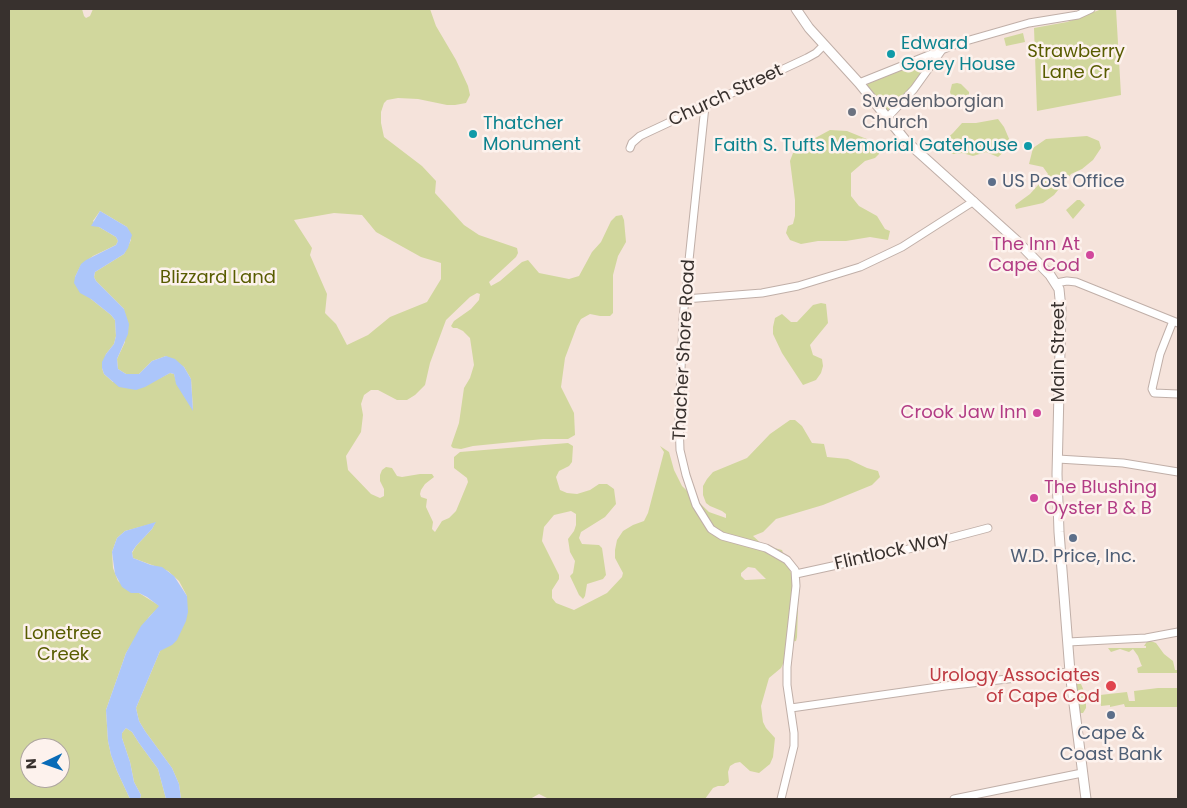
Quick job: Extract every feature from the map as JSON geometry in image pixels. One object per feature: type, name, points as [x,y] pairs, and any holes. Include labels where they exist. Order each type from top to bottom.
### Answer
[{"type":"main road","name":"Main Street","points":[[796,9],[805,24],[859,83],[914,149],[1039,263],[1056,283],[1060,295],[1061,309],[1058,459],[1059,532],[1070,672],[1086,799]]},
{"type":"street","points":[[859,83],[945,48],[1014,27],[1073,16],[1091,9]]},
{"type":"street","name":"Church Street","points":[[630,148],[632,143],[640,136],[807,58],[824,45]]},
{"type":"street","points":[[887,118],[914,89],[945,48]]},
{"type":"street","points":[[916,59],[924,74]]},
{"type":"street","name":"Thacher Shore Road","points":[[704,106],[682,328],[679,445],[683,466],[696,505],[704,521],[714,532],[766,548],[787,560],[794,568],[796,574]]},
{"type":"street","points":[[685,300],[762,293],[798,286],[860,267],[902,246],[974,202]]},
{"type":"street","points":[[1056,283],[1076,282],[1175,322],[1160,354],[1152,389],[1157,394],[1172,392],[1178,394]]},
{"type":"street","points":[[1058,459],[1114,462],[1178,472]]},
{"type":"street","name":"Flintlock Way","points":[[796,574],[988,528]]},
{"type":"street","points":[[781,799],[793,750],[794,733],[787,667],[795,600],[796,574]]},
{"type":"street","points":[[1068,642],[1146,638],[1178,632]]},
{"type":"street","points":[[791,708],[945,686],[1070,672]]},
{"type":"street","points":[[954,799],[1082,772]]},
{"type":"green space","points":[[9,9],[82,9],[86,18],[90,16],[93,9],[430,9],[436,26],[456,60],[470,95],[466,103],[455,105],[418,99],[398,98],[387,100],[381,112],[384,137],[422,166],[436,181],[435,193],[464,225],[479,235],[517,248],[518,253],[516,257],[489,282],[491,286],[500,281],[522,262],[528,260],[539,273],[569,279],[579,276],[592,252],[601,242],[611,221],[616,216],[622,215],[624,220],[626,242],[618,256],[613,275],[613,313],[610,316],[590,314],[581,319],[565,358],[561,387],[574,413],[575,435],[568,439],[543,439],[473,446],[461,449],[451,446],[459,423],[464,388],[470,378],[474,365],[470,338],[463,331],[451,326],[454,321],[471,309],[479,300],[480,294],[477,293],[470,297],[446,320],[430,363],[425,385],[415,395],[407,400],[397,400],[378,390],[371,390],[364,395],[361,404],[363,415],[361,432],[346,456],[348,470],[371,494],[380,498],[384,496],[380,475],[386,467],[392,468],[397,476],[402,477],[432,474],[434,477],[425,484],[420,494],[421,497],[427,499],[426,507],[433,522],[432,529],[435,532],[442,521],[449,518],[456,511],[468,482],[467,478],[454,468],[454,457],[460,452],[568,443],[573,446],[572,462],[569,466],[559,471],[556,477],[560,490],[577,494],[590,490],[599,484],[607,484],[614,489],[616,504],[605,517],[581,532],[579,538],[582,544],[599,545],[602,548],[606,575],[603,579],[587,584],[583,599],[579,595],[570,576],[573,573],[575,561],[570,552],[568,539],[576,525],[576,514],[571,511],[554,515],[544,527],[542,541],[559,575],[559,579],[552,590],[552,598],[556,603],[574,610],[607,593],[622,577],[623,573],[615,558],[617,540],[623,531],[644,521],[648,513],[664,452],[660,446],[669,452],[674,470],[682,486],[709,512],[726,518],[726,514],[722,511],[706,503],[703,495],[703,486],[707,479],[713,472],[747,458],[770,434],[790,420],[795,420],[802,426],[812,443],[824,444],[827,457],[848,459],[878,471],[880,477],[872,485],[823,505],[776,519],[763,532],[753,536],[763,545],[782,550],[791,573],[799,578],[797,637],[796,641],[790,642],[790,650],[781,668],[769,678],[761,706],[763,722],[775,738],[773,757],[770,764],[759,773],[750,771],[740,762],[735,763],[730,766],[728,772],[729,782],[724,786],[713,788],[705,799],[549,799],[539,794],[530,799],[181,799],[179,784],[172,768],[139,721],[136,708],[160,651],[187,596],[179,581],[168,571],[133,558],[132,553],[136,546],[152,529],[155,523],[125,531],[117,538],[112,552],[113,568],[118,581],[134,593],[139,593],[160,606],[149,617],[126,653],[106,710],[111,755],[130,799],[9,799]],"holes":[[[100,211],[127,227],[131,240],[124,254],[95,272],[94,277],[124,309],[125,342],[117,359],[118,369],[126,374],[139,374],[152,361],[166,356],[184,367],[191,379],[193,410],[174,374],[170,373],[152,382],[113,382],[104,374],[102,368],[106,354],[114,344],[116,336],[115,320],[91,299],[75,277],[81,265],[93,256],[116,245],[118,241],[116,237],[93,221]],[[334,213],[362,215],[376,232],[421,257],[441,263],[441,279],[427,302],[390,317],[368,335],[347,345],[336,324],[325,313],[327,294],[310,255],[312,248],[294,220]],[[748,567],[755,568],[766,579],[745,580],[741,573]]]},
{"type":"green space","name":"Strawberry Lane Cr","points":[[1102,9],[1116,9],[1121,95],[1037,111],[1034,28],[1067,22]]},
{"type":"green space","points":[[1023,33],[1025,42],[1006,46],[1004,38]]},
{"type":"green space","points":[[910,64],[919,69],[921,74],[918,81],[889,111],[886,111],[867,86],[868,82]]},
{"type":"green space","points":[[952,84],[961,84],[969,92],[967,102],[960,102],[952,98],[950,92]]},
{"type":"green space","points":[[998,119],[1010,141],[1008,148],[998,157],[986,152],[973,156],[962,153],[953,154],[946,151],[940,145],[962,123],[976,123]]},
{"type":"green space","points":[[830,130],[847,131],[874,142],[879,147],[879,154],[875,158],[865,161],[851,173],[851,196],[859,206],[877,216],[885,229],[890,231],[888,240],[870,237],[846,241],[818,241],[801,244],[790,240],[786,233],[788,226],[793,224],[795,216],[790,161],[793,153],[806,143]]},
{"type":"green space","points":[[1087,136],[1099,141],[1101,148],[1093,160],[1082,169],[1071,174],[1054,195],[1043,203],[1016,209],[1015,205],[1030,194],[1048,174],[1043,167],[1029,164],[1033,148],[1046,139]]},
{"type":"green space","points":[[1077,200],[1080,200],[1085,205],[1073,219],[1066,210]]},
{"type":"green space","points":[[826,304],[828,323],[810,345],[813,355],[822,359],[823,366],[816,380],[803,385],[782,353],[773,334],[773,327],[775,318],[782,314],[791,322],[797,322],[813,305]]},
{"type":"green space","points":[[1148,640],[1156,643],[1164,654],[1173,661],[1175,670],[1178,670],[1178,673],[1138,673],[1137,668],[1142,666],[1133,649],[1129,652],[1120,649],[1111,652],[1108,648],[1146,648],[1144,646]]},
{"type":"green space","points":[[1081,684],[1086,696],[1086,708],[1083,713],[1079,713],[1075,685]]},
{"type":"green space","points":[[1178,688],[1178,707],[1125,707],[1124,704],[1110,707],[1110,705],[1101,706],[1100,695],[1127,692],[1129,701],[1135,701],[1134,691]]},
{"type":"green space","points":[[126,728],[132,732],[158,769],[166,799],[140,799],[141,795],[134,782],[122,738],[122,733]]},
{"type":"water","points":[[100,211],[127,227],[132,235],[124,254],[95,272],[94,277],[124,309],[129,324],[128,334],[117,359],[118,369],[126,374],[139,374],[152,361],[166,356],[175,359],[184,367],[191,379],[193,411],[176,384],[174,374],[170,373],[136,390],[119,387],[104,374],[102,362],[114,344],[116,336],[115,320],[91,299],[80,293],[74,283],[81,264],[116,245],[118,241],[116,237],[99,227],[91,226]]},
{"type":"water","points":[[156,522],[132,552],[133,558],[162,567],[174,576],[187,596],[188,612],[177,640],[160,651],[136,708],[139,721],[145,731],[172,768],[179,784],[181,799],[166,799],[158,769],[132,732],[126,728],[122,733],[122,738],[134,782],[141,795],[140,799],[130,799],[111,755],[106,710],[126,653],[141,626],[159,606],[147,597],[139,593],[131,593],[122,587],[115,574],[112,552],[117,538],[125,531]]},
{"type":"place","name":"Edward Gorey House","points":[[891,54]]},
{"type":"place","name":"Swedenborgian Church","points":[[852,112]]},
{"type":"place","name":"Thatcher Monument","points":[[473,134]]},
{"type":"place","name":"Faith S. Tufts Memorial Gatehouse","points":[[1028,146]]},
{"type":"place","name":"US Post Office","points":[[992,182]]},
{"type":"place","name":"The Inn At Cape Cod","points":[[1090,255]]},
{"type":"place","name":"Crook Jaw Inn","points":[[1037,413]]},
{"type":"place","name":"The Blushing Oyster B & B","points":[[1034,498]]},
{"type":"place","name":"W.D. Price, Inc.","points":[[1073,538]]},
{"type":"place","name":"Urology Associates of Cape Cod","points":[[1111,686]]},
{"type":"place","name":"Cape & Coast Bank","points":[[1111,715]]},
{"type":"park label","name":"Blizzard Land","points":[[218,278]]},
{"type":"park label","name":"Lonetree Creek","points":[[63,644]]}]
